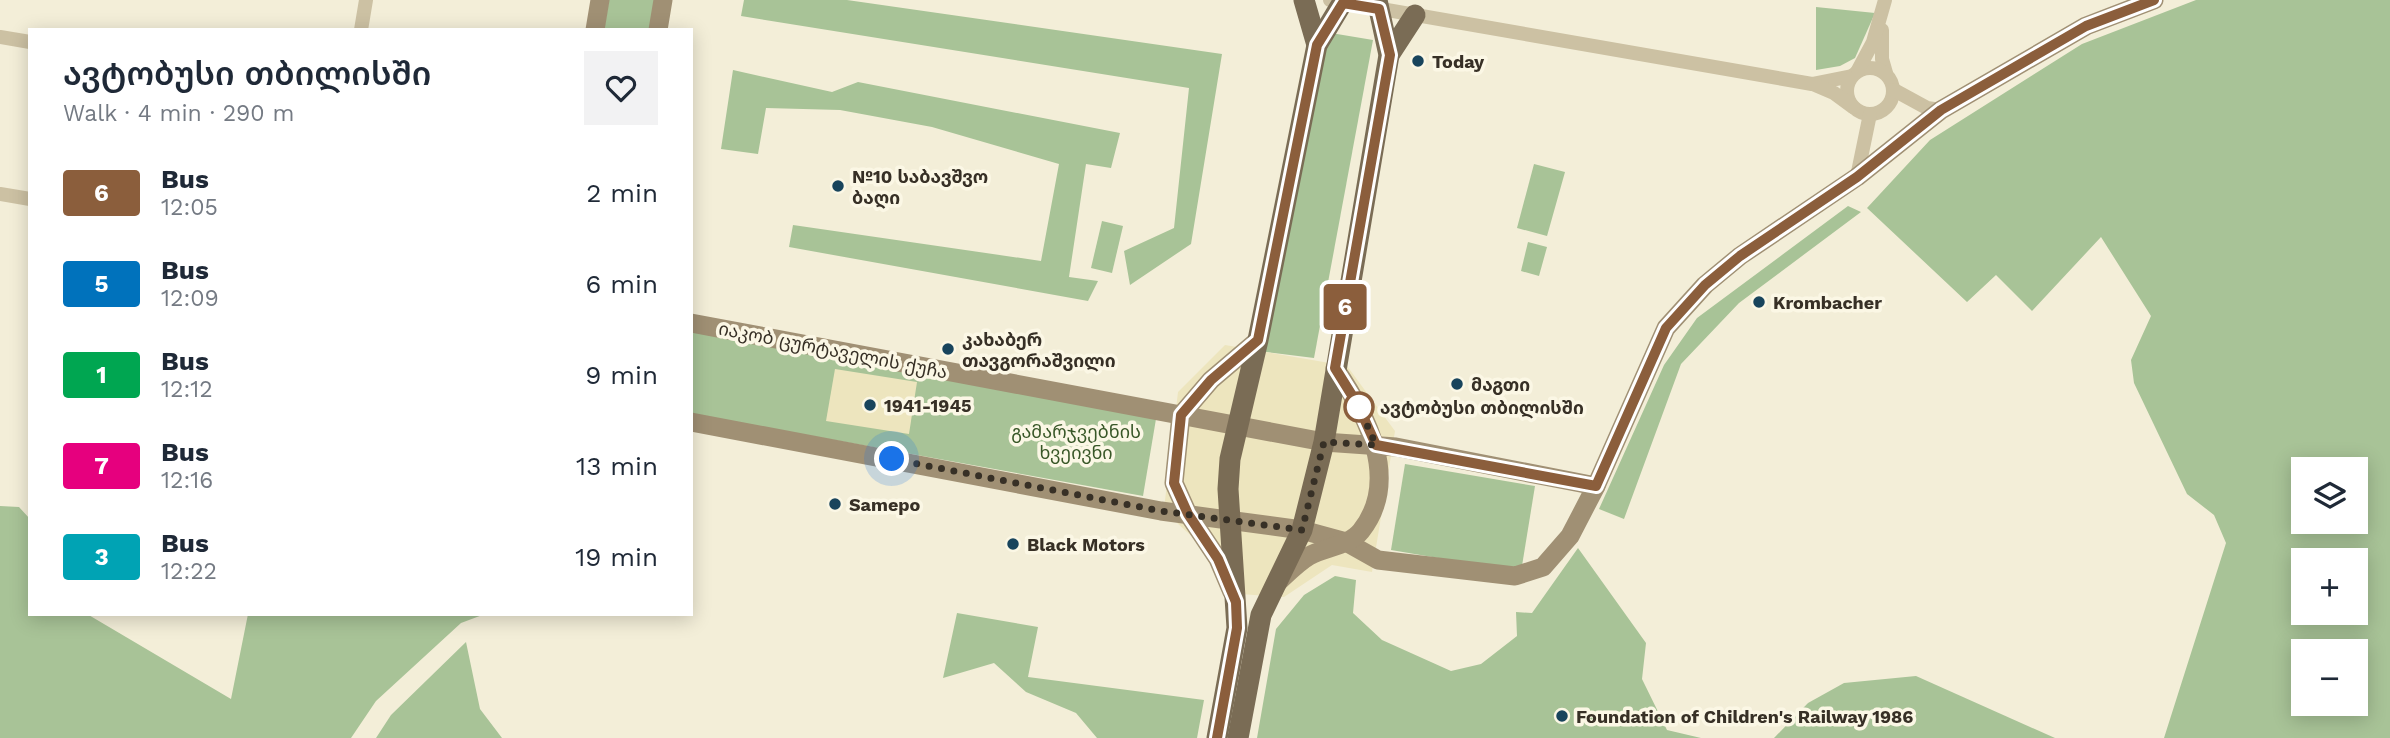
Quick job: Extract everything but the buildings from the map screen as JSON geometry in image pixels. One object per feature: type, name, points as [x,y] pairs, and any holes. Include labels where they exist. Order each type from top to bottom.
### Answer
[{"type":"main road","points":[[595,28],[600,0]]},
{"type":"main road","points":[[658,28],[663,0]]},
{"type":"main road","points":[[1304,0],[1317,45]]},
{"type":"main road","points":[[693,422],[1188,514],[1302,530],[1346,542],[1378,560],[1515,576],[1529,574],[1542,567],[1570,536],[1596,486],[1666,328],[1705,285],[1740,256],[1857,177],[1941,110],[2086,26],[2154,0]]},
{"type":"main road","points":[[1217,738],[1237,628],[1230,519],[1230,459],[1236,423],[1258,340],[1317,45],[1339,1]]},
{"type":"main road","points":[[1378,4],[1390,55]]},
{"type":"main road","points":[[1238,738],[1258,625],[1274,585],[1302,530],[1324,442],[1390,55],[1415,15]]},
{"type":"main road","name":"იაკობ ცურტაველის ქუჩა","points":[[693,323],[1236,423],[1324,442],[1376,445],[1596,486]]},
{"type":"main road","points":[[1236,602],[1218,559],[1188,514],[1174,483],[1181,415],[1211,380],[1258,340]]},
{"type":"main road","points":[[1274,585],[1308,556],[1346,542],[1361,532],[1371,512],[1377,490],[1376,445],[1358,405],[1335,368]]},
{"type":"street","points":[[361,28],[366,0]]},
{"type":"street","points":[[1885,0],[1882,16],[1882,59],[1894,90],[1927,108],[1941,110]]},
{"type":"street","points":[[1339,1],[1378,4],[1415,15],[1812,84],[1834,93],[1854,108],[1870,114],[1888,106],[1894,90]]},
{"type":"street","points":[[1854,108],[1847,97],[1847,85],[1882,16]]},
{"type":"street","points":[[0,37],[28,42]]},
{"type":"street","points":[[1812,84],[1876,68],[1886,73]]},
{"type":"street","points":[[1857,177],[1870,114]]},
{"type":"street","points":[[0,194],[28,199]]},
{"type":"green space","points":[[609,0],[655,0],[650,28],[604,28]]},
{"type":"green space","points":[[744,0],[847,0],[1222,54],[1191,244],[1130,285],[1124,251],[1174,228],[1189,88],[741,16]]},
{"type":"green space","points":[[2196,0],[2390,0],[2390,738],[2164,738],[2226,543],[2214,515],[2187,494],[2134,383],[2131,360],[2151,316],[2101,237],[2032,311],[1996,275],[1967,302],[1867,208],[1930,140],[2082,44]]},
{"type":"green space","points":[[1816,7],[1875,13],[1855,58],[1840,66],[1816,70]]},
{"type":"green space","points":[[1325,32],[1373,40],[1314,358],[1258,351]]},
{"type":"green space","points":[[733,70],[832,92],[858,82],[1120,133],[1111,168],[1086,164],[1069,277],[1098,281],[1088,301],[789,247],[793,225],[1041,261],[1059,164],[932,127],[840,110],[766,108],[758,154],[721,149]]},
{"type":"green space","points":[[1534,164],[1565,172],[1547,236],[1517,228]]},
{"type":"green space","points":[[1848,206],[1861,212],[1739,303],[1681,364],[1624,519],[1599,509],[1664,365],[1697,318]]},
{"type":"green space","points":[[1102,221],[1123,226],[1112,273],[1091,268]]},
{"type":"green space","points":[[1528,242],[1547,247],[1539,276],[1521,271]]},
{"type":"green space","name":"გამარჯვებნის ხვეივნი","points":[[693,330],[1157,413],[1143,496],[693,414]]},
{"type":"green space","points":[[1405,464],[1535,486],[1521,572],[1391,550]]},
{"type":"green space","points":[[0,506],[19,507],[28,517],[28,616],[90,616],[231,699],[248,616],[480,616],[461,623],[376,701],[351,738],[0,738]]},
{"type":"green space","points":[[1578,548],[1646,643],[1642,679],[1667,730],[1701,738],[1257,738],[1276,629],[1304,595],[1335,576],[1356,580],[1353,613],[1382,640],[1451,671],[1481,664],[1517,636],[1516,612],[1532,613]]},
{"type":"green space","points":[[957,613],[1038,627],[1028,677],[1204,700],[1197,738],[1097,738],[1076,713],[1026,692],[994,663],[943,678]]},
{"type":"green space","points":[[466,642],[480,709],[502,738],[376,738],[391,715]]},
{"type":"green space","points":[[1916,676],[2055,738],[1774,738],[1808,703],[1844,683]]},
{"type":"shaded area","points":[[1225,345],[1347,366],[1395,431],[1372,572],[1332,565],[1284,597],[1226,593],[1198,542],[1176,522],[1163,517],[1178,392]]},
{"type":"shaded area","points":[[835,369],[917,382],[909,434],[826,421]]},
{"type":"bus line","name":"6","points":[[1217,738],[1237,628],[1236,602],[1218,559],[1188,514],[1174,483],[1181,415],[1211,380],[1258,340],[1317,45],[1343,3],[1379,9],[1390,55],[1335,368],[1358,405],[1376,445],[1596,486],[1666,328],[1705,285],[1740,256],[1857,177],[1941,110],[2086,26],[2154,0]]},
{"type":"place","name":"Today","points":[[1418,61]]},
{"type":"place","name":"№10 საბავშვო ბაღი","points":[[838,186]]},
{"type":"place","name":"Krombacher","points":[[1759,302]]},
{"type":"place","name":"კახაბერ თავგორაშვილი","points":[[948,349]]},
{"type":"place","name":"მაგთი","points":[[1457,384]]},
{"type":"place","name":"1941-1945","points":[[870,405]]},
{"type":"place","name":"ავტობუსი თბილისში","points":[[1359,407]]},
{"type":"place","name":"Samepo","points":[[835,504]]},
{"type":"place","name":"Black Motors","points":[[1013,544]]},
{"type":"place","name":"Foundation of Children's Railway 1986","points":[[1562,716]]},
{"type":"route","points":[[892,459],[1161,511],[1302,530],[1324,442],[1376,445],[1358,405],[1359,407]]}]
